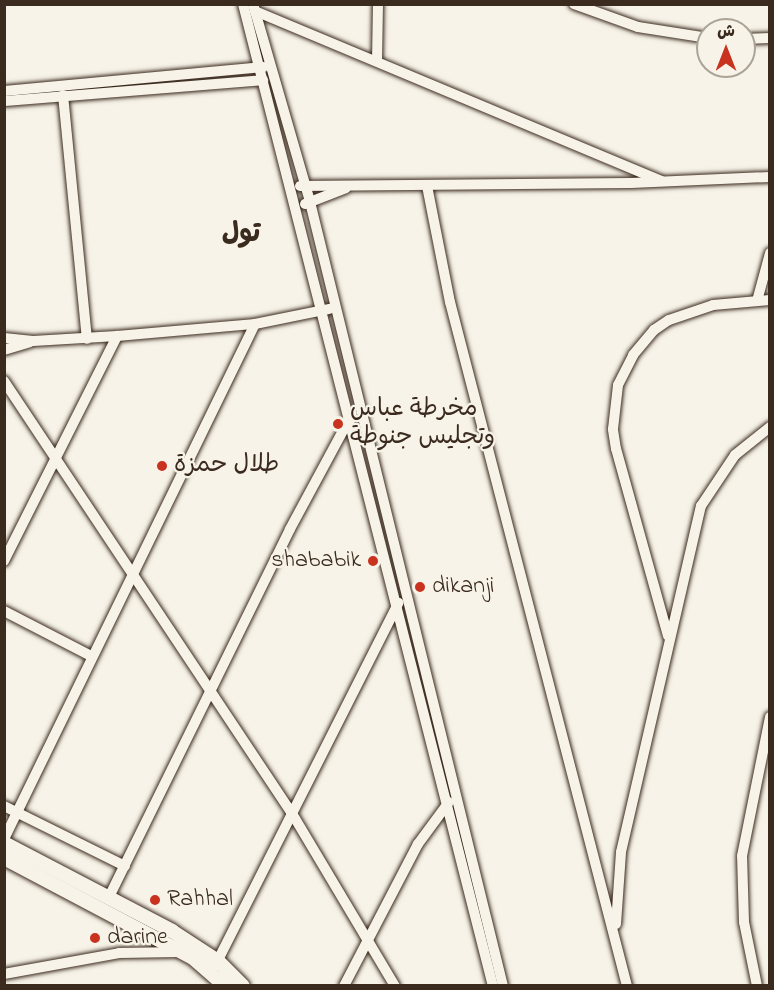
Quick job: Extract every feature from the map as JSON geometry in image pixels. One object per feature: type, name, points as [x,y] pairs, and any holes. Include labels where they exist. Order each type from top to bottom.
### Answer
[{"type":"main road","points":[[4,843],[109,897],[243,986]]},
{"type":"main road","points":[[4,858],[182,952],[215,966],[225,986]]},
{"type":"street","points":[[243,4],[306,185],[349,414],[375,487]]},
{"type":"street","points":[[377,61],[378,4]]},
{"type":"street","points":[[574,4],[639,27],[696,36]]},
{"type":"street","points":[[254,8],[264,67],[263,81],[296,207],[361,411],[375,487],[445,803],[499,985]]},
{"type":"street","points":[[254,8],[664,182]]},
{"type":"street","points":[[125,86],[264,67]]},
{"type":"street","points":[[4,91],[263,81]]},
{"type":"street","points":[[4,100],[63,95],[100,88]]},
{"type":"street","points":[[63,95],[87,339]]},
{"type":"street","points":[[291,188],[306,185],[349,187],[664,182],[770,177]]},
{"type":"street","points":[[427,186],[450,302],[616,933],[627,986]]},
{"type":"street","points":[[296,207],[349,187]]},
{"type":"street","points":[[757,300],[770,253]]},
{"type":"street","points":[[668,636],[616,449],[613,429],[618,385],[633,355],[654,330],[669,320],[713,305],[770,300]]},
{"type":"street","points":[[4,338],[33,341],[87,339],[255,324],[329,309]]},
{"type":"street","points":[[4,838],[255,324]]},
{"type":"street","points":[[4,561],[117,336]]},
{"type":"street","points":[[4,350],[33,341]]},
{"type":"street","points":[[4,381],[135,573],[293,815],[370,940],[395,986]]},
{"type":"street","points":[[109,897],[213,693],[290,529],[349,414],[361,411]]},
{"type":"street","points":[[616,933],[621,852],[668,636],[701,506],[735,455],[770,427]]},
{"type":"street","points":[[402,602],[457,800],[499,985]]},
{"type":"street","points":[[215,966],[402,602]]},
{"type":"street","points":[[4,611],[91,656]]},
{"type":"street","points":[[757,986],[744,922],[742,856],[770,717]]},
{"type":"street","points":[[344,986],[418,844],[445,803],[457,800]]},
{"type":"street","points":[[4,806],[125,866]]},
{"type":"street","points":[[4,974],[119,953],[182,952]]},
{"type":"place","name":"مخرطة عباس وتجليس جنوطة","points":[[338,424]]},
{"type":"place","name":"طلال حمزة","points":[[162,466]]},
{"type":"place","name":"shababik","points":[[373,561]]},
{"type":"place","name":"dikanji","points":[[420,587]]},
{"type":"place","name":"Rahhal","points":[[155,900]]},
{"type":"place","name":"darine","points":[[95,938]]},
{"type":"district","name":"تول","points":[[241,235]]}]
